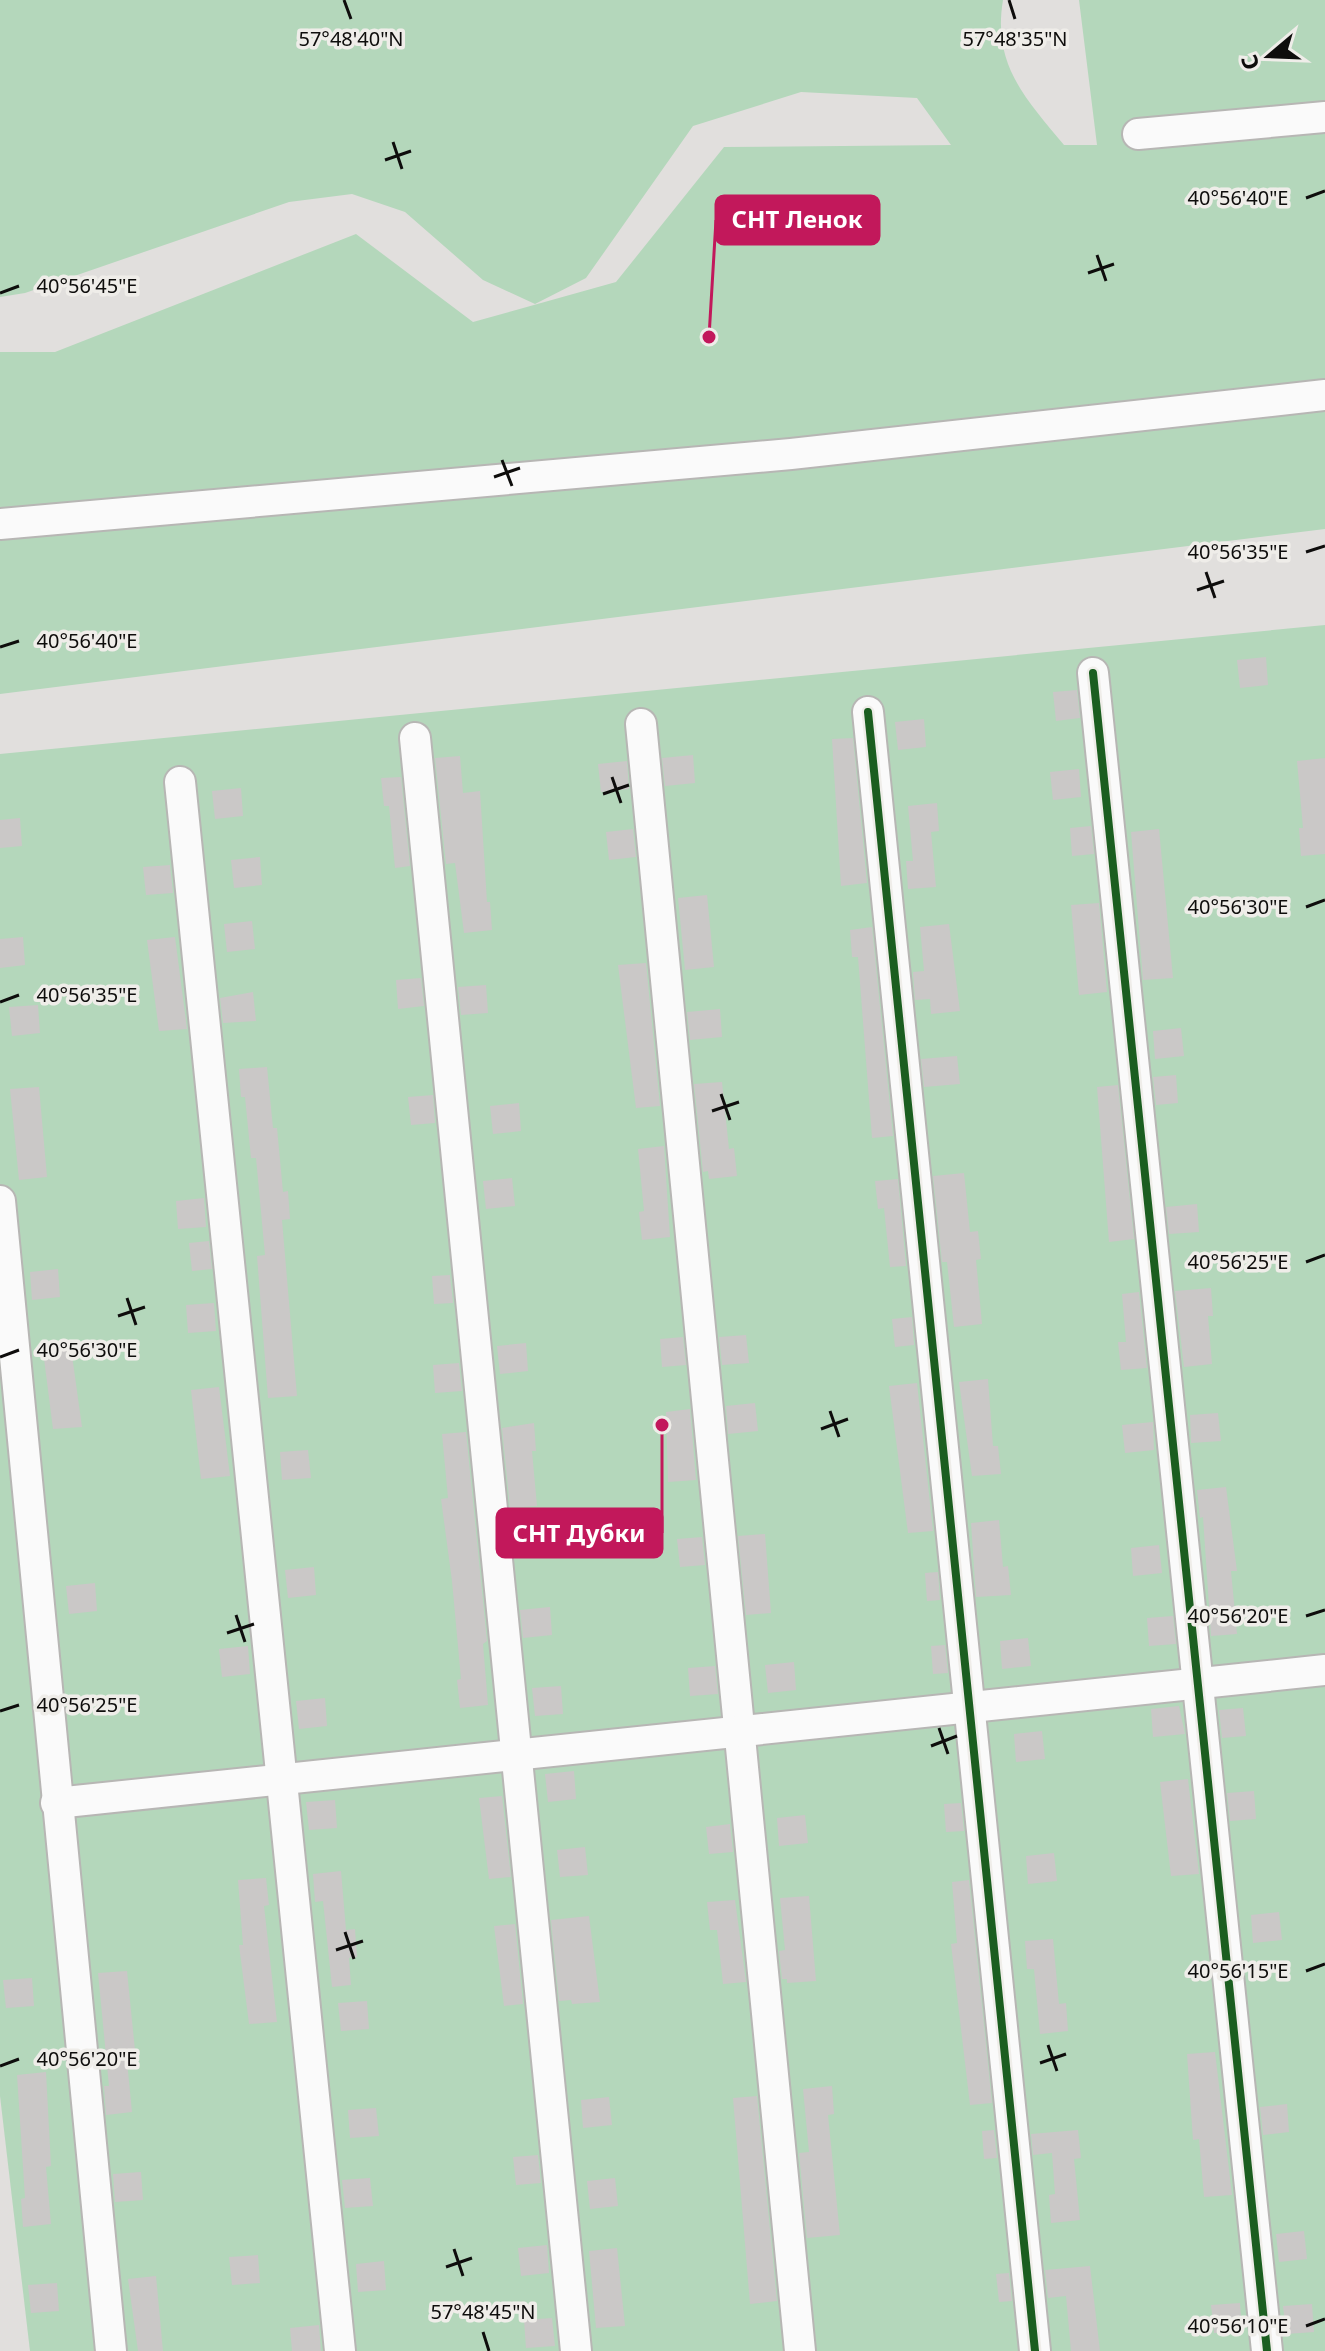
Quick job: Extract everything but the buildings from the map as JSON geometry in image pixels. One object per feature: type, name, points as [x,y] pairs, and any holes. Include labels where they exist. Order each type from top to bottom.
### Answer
[{"type":"street","points":[[1138,134],[1325,117]]},
{"type":"street","points":[[0,524],[791,454],[1325,395]]},
{"type":"street","points":[[1093,673],[1267,2351]]},
{"type":"street","points":[[868,712],[1035,2351]]},
{"type":"street","points":[[641,724],[800,2351]]},
{"type":"street","points":[[415,738],[576,2351]]},
{"type":"street","points":[[180,782],[340,2351]]},
{"type":"street","points":[[0,1201],[111,2351]]},
{"type":"street","points":[[56,1803],[1325,1670]]},
{"type":"green space","points":[[0,0],[1003,0],[1001,23],[1007,62],[1025,96],[1064,145],[1097,145],[1079,0],[1325,0],[1325,529],[0,694],[0,352],[55,352],[356,234],[473,322],[616,282],[724,147],[951,145],[917,98],[801,92],[693,126],[586,278],[535,304],[483,280],[405,212],[352,194],[289,202],[25,293],[0,297]]},
{"type":"green space","points":[[1325,625],[1325,2351],[30,2351],[0,2096],[0,754]]},
{"type":"cycle path","points":[[1093,673],[1267,2351]]},
{"type":"cycle path","points":[[868,712],[1035,2351]]},
{"type":"place","name":"СНТ Ленок","points":[[709,337]]},
{"type":"place","name":"СНТ Дубки","points":[[662,1425]]}]
